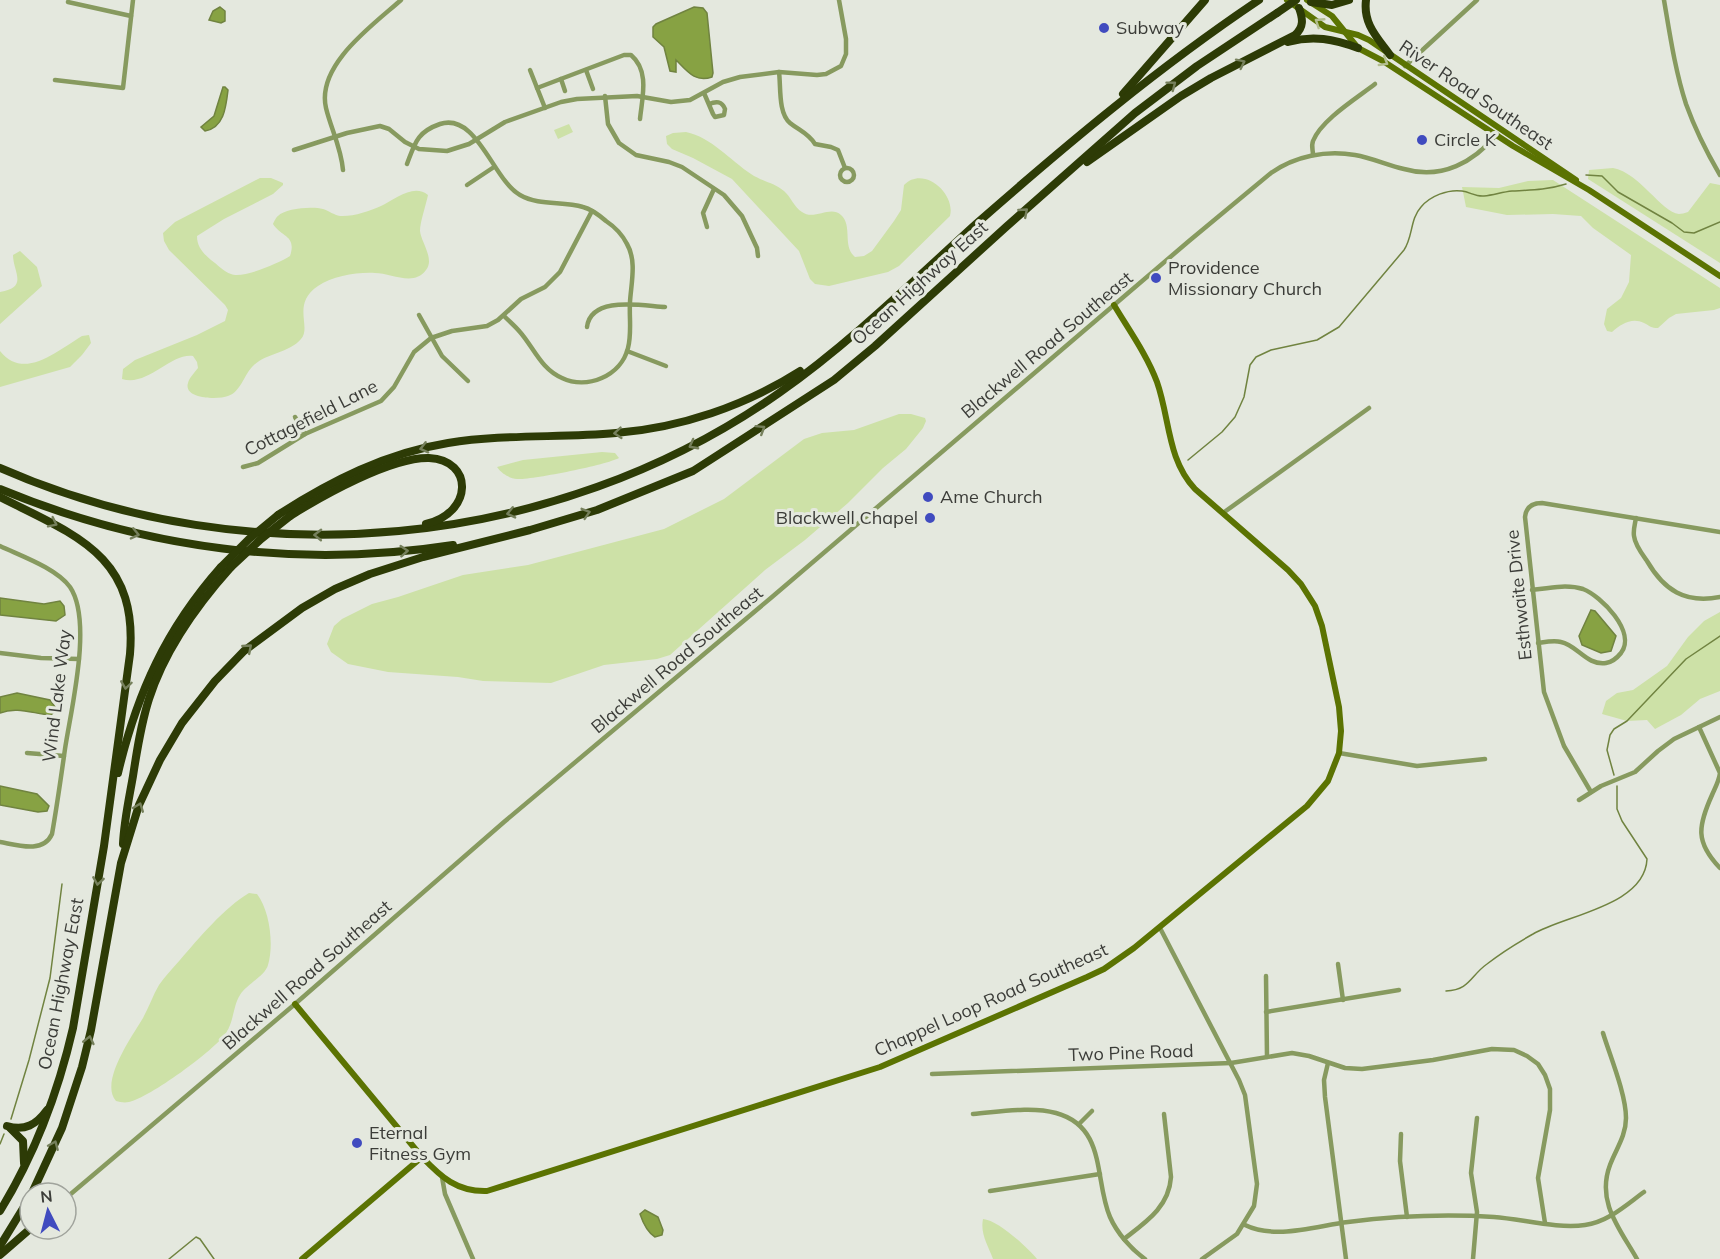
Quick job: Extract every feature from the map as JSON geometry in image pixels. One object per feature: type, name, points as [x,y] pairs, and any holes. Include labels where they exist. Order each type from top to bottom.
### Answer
[{"type":"highway","points":[[1077,137],[1126,91],[1204,0]]},
{"type":"highway","name":"Ocean Highway East","points":[[845,341],[1077,137],[1163,68],[1259,0]]},
{"type":"highway","points":[[1309,1],[1332,5],[1349,0]]},
{"type":"highway","points":[[1366,0],[1366,14],[1370,28],[1390,55]]},
{"type":"highway","points":[[1053,187],[1181,96],[1299,31],[1302,21],[1297,4]]},
{"type":"highway","name":"Ocean Highway East","points":[[530,531],[597,510],[693,471],[834,380],[1136,113],[1197,66],[1277,13],[1297,4]]},
{"type":"highway","points":[[1276,45],[1316,38],[1331,39],[1358,48]]},
{"type":"highway","points":[[107,823],[126,742],[146,682],[160,653],[182,615],[221,567],[249,539],[278,515],[341,477],[399,455],[433,446],[496,437],[620,433],[667,426],[707,415],[773,387],[845,341]]},
{"type":"highway","points":[[0,468],[66,494],[102,505],[188,524],[239,531],[310,536],[381,533],[448,526],[523,510],[586,491],[649,466],[748,414],[807,372],[845,341]]},
{"type":"highway","points":[[121,863],[124,823],[144,716],[167,657],[185,625],[202,602],[231,567],[261,538],[290,516],[339,488],[406,461],[422,458],[448,463],[456,471],[461,482],[462,495],[457,507],[447,516],[432,523],[381,533]]},
{"type":"highway","points":[[0,489],[48,508],[112,528],[169,541],[261,553],[337,555],[418,550],[530,531]]},
{"type":"highway","points":[[0,497],[60,526],[82,540],[109,567],[123,594],[129,614],[131,643],[107,823]]},
{"type":"highway","points":[[121,863],[139,805],[173,736],[215,681],[258,640],[312,601],[370,574],[423,557],[530,531]]},
{"type":"highway","name":"Ocean Highway East","points":[[0,1211],[24,1170],[52,1102],[66,1056],[78,1004],[107,823]]},
{"type":"highway","name":"Ocean Highway East","points":[[38,1181],[62,1128],[82,1068],[121,863]]},
{"type":"highway","points":[[4,1124],[20,1128],[34,1124],[52,1102]]},
{"type":"highway","points":[[4,1124],[14,1130],[23,1142],[24,1170]]},
{"type":"highway","name":"Ocean Highway East","points":[[0,1246],[18,1218]]},
{"type":"highway","points":[[0,1255],[18,1239]]},
{"type":"street","points":[[55,80],[123,88],[133,0]]},
{"type":"street","points":[[343,170],[336,136],[324,99],[324,90],[330,73],[361,36],[401,0]]},
{"type":"street","points":[[294,150],[336,136],[380,126],[389,129],[400,139],[414,146],[426,150],[447,151],[477,140],[499,125],[577,99],[643,96],[671,102],[690,100],[723,82],[779,72],[817,75],[831,72],[841,66],[847,47],[839,0]]},
{"type":"street","name":"River Road Southeast","points":[[1287,0],[1297,4],[1325,27],[1369,40],[1570,175],[1588,190]]},
{"type":"street","points":[[1406,66],[1477,0]]},
{"type":"street","points":[[1664,0],[1673,56],[1687,105],[1707,152],[1720,175]]},
{"type":"street","name":"River Road Southeast","points":[[1309,1],[1332,16],[1358,48],[1383,61],[1496,135],[1588,190],[1720,276]]},
{"type":"street","points":[[68,2],[131,16]]},
{"type":"street","points":[[537,88],[624,55],[631,55],[640,68],[643,83],[640,119]]},
{"type":"street","points":[[530,70],[545,108]]},
{"type":"street","points":[[586,70],[593,89]]},
{"type":"street","points":[[779,72],[782,110],[789,122],[810,136],[815,144],[838,150],[845,168]]},
{"type":"street","points":[[561,79],[565,91]]},
{"type":"street","points":[[1313,155],[1312,145],[1317,134],[1375,84]]},
{"type":"street","points":[[704,93],[709,104]]},
{"type":"street","points":[[605,96],[606,118],[610,130],[624,148],[636,155],[682,167],[729,199],[739,211],[757,248],[758,256]]},
{"type":"street","points":[[406,164],[424,131],[447,123],[456,124],[465,127],[477,140],[509,187],[526,198],[574,205],[592,211],[620,233],[629,248],[632,266],[630,339],[627,351],[618,366],[601,378],[588,382],[573,382],[559,377],[544,365],[520,332],[504,316]]},
{"type":"street","name":"Blackwell Road Southeast","points":[[78,1188],[295,1004],[504,822],[1271,173],[1285,164],[1313,155],[1331,153],[1354,155],[1406,170],[1434,172],[1451,169],[1465,163],[1501,129]]},
{"type":"street","points":[[467,185],[494,167]]},
{"type":"street","points":[[707,227],[703,213],[714,189]]},
{"type":"street","name":"Cottagefield Lane","points":[[243,467],[258,463],[305,434],[381,400],[394,387],[414,352],[431,338],[452,331],[488,327],[504,316],[516,303],[545,287],[555,278],[592,211]]},
{"type":"street","points":[[587,327],[590,316],[598,310],[616,305],[664,307]]},
{"type":"street","name":"Chappel Loop Road Southeast","points":[[295,1004],[422,1157],[442,1177],[469,1190],[487,1191],[880,1067],[1087,977],[1121,958],[1160,928],[1311,801],[1328,781],[1339,753],[1341,731],[1339,707],[1322,626],[1315,606],[1301,584],[1195,489],[1184,475],[1171,444],[1156,381],[1114,305]]},
{"type":"street","points":[[419,315],[447,362],[468,381]]},
{"type":"street","points":[[627,351],[666,366]]},
{"type":"street","points":[[1223,513],[1370,408]]},
{"type":"street","points":[[295,417],[305,434]]},
{"type":"street","name":"Esthwaite Drive","points":[[1591,792],[1564,746],[1543,689],[1525,516],[1530,506],[1542,503],[1720,532]]},
{"type":"street","points":[[1636,518],[1635,540],[1660,582],[1686,597],[1710,599],[1720,597]]},
{"type":"street","name":"Wind Lake Way","points":[[0,546],[56,574],[69,587],[78,608],[80,633],[79,659],[52,834],[48,842],[35,847],[0,842]]},
{"type":"street","points":[[1532,590],[1572,587],[1589,592],[1613,614],[1623,629],[1625,639],[1624,648],[1618,656],[1602,663],[1592,661],[1564,642],[1538,643]]},
{"type":"street","points":[[0,653],[41,658],[79,659]]},
{"type":"street","points":[[1579,800],[1635,772],[1662,747],[1720,717]]},
{"type":"street","points":[[1699,727],[1720,773],[1702,816],[1701,839],[1706,851],[1720,868]]},
{"type":"street","points":[[27,753],[64,756]]},
{"type":"street","points":[[1339,753],[1417,766],[1485,759]]},
{"type":"street","points":[[1160,928],[1231,1063],[1245,1095],[1257,1184],[1254,1206],[1245,1225],[1237,1234],[1202,1259]]},
{"type":"street","points":[[1338,964],[1343,1000]]},
{"type":"street","points":[[1266,976],[1267,1057]]},
{"type":"street","points":[[1266,1012],[1399,990]]},
{"type":"street","points":[[1603,1033],[1626,1118],[1622,1140],[1606,1180],[1607,1201],[1611,1216],[1637,1259]]},
{"type":"street","name":"Two Pine Road","points":[[932,1074],[1231,1063],[1298,1053],[1345,1068],[1362,1069],[1433,1060],[1499,1048],[1520,1052],[1533,1059],[1545,1075],[1551,1095],[1538,1178],[1545,1222]]},
{"type":"street","points":[[1328,1063],[1324,1080],[1325,1097],[1346,1259]]},
{"type":"street","points":[[973,1114],[1041,1110],[1058,1113],[1079,1124],[1090,1138],[1098,1160],[1102,1191],[1111,1220],[1124,1239],[1145,1259]]},
{"type":"street","points":[[1079,1124],[1092,1111]]},
{"type":"street","points":[[1124,1239],[1156,1213],[1170,1187],[1171,1177],[1164,1113]]},
{"type":"street","points":[[1473,1259],[1477,1216],[1471,1173],[1477,1118]]},
{"type":"street","points":[[1401,1134],[1400,1161],[1407,1217]]},
{"type":"street","points":[[302,1259],[422,1157]]},
{"type":"street","points":[[990,1191],[1100,1174]]},
{"type":"street","points":[[442,1177],[445,1194],[473,1259]]},
{"type":"street","points":[[1245,1225],[1261,1231],[1274,1232],[1407,1217],[1477,1216],[1586,1225],[1611,1216],[1644,1191]]},
{"type":"shaded area","points":[[220,7],[225,11],[225,21],[221,23],[209,20],[213,11]]},
{"type":"shaded area","points":[[694,7],[703,8],[707,13],[712,77],[696,77],[676,60],[676,72],[670,71],[664,47],[653,37],[653,27],[656,24]]},
{"type":"shaded area","points":[[223,87],[228,90],[223,116],[216,126],[205,131],[201,127],[214,116]]},
{"type":"shaded area","points":[[569,124],[573,132],[558,139],[554,130]]},
{"type":"shaded area","points":[[686,132],[704,139],[751,174],[780,188],[802,212],[812,215],[837,212],[845,220],[849,247],[855,257],[864,256],[872,251],[901,210],[904,185],[912,180],[920,178],[936,184],[948,199],[951,207],[950,216],[899,266],[888,272],[829,286],[815,284],[810,279],[799,251],[732,179],[672,149],[667,144],[666,136]]},
{"type":"shaded area","points":[[1613,168],[1632,177],[1665,207],[1679,214],[1688,212],[1710,183],[1720,185],[1720,263],[1588,179],[1589,170]]},
{"type":"shaded area","points":[[260,178],[271,178],[283,185],[273,194],[224,219],[197,236],[199,247],[203,252],[228,273],[237,275],[252,272],[290,256],[292,249],[290,240],[273,224],[282,213],[299,208],[313,208],[323,209],[340,216],[350,216],[372,210],[411,191],[428,195],[420,231],[429,261],[426,270],[415,278],[375,273],[345,275],[318,286],[306,300],[304,334],[301,339],[296,344],[259,361],[236,391],[228,396],[210,398],[191,392],[188,383],[198,368],[193,356],[176,359],[141,378],[122,379],[123,369],[135,360],[225,321],[228,310],[225,305],[169,250],[163,233],[175,222]]},
{"type":"shaded area","points":[[1553,180],[1720,288],[1720,308],[1676,314],[1658,328],[1640,321],[1631,321],[1612,332],[1607,331],[1604,324],[1607,309],[1621,298],[1629,282],[1631,255],[1593,228],[1581,216],[1507,215],[1466,207],[1462,187],[1499,188],[1528,181]]},
{"type":"shaded area","points":[[20,251],[37,267],[42,286],[0,324],[0,292],[9,290],[17,283],[13,255]]},
{"type":"shaded area","points":[[89,335],[91,343],[70,367],[0,387],[0,351],[9,360],[30,363],[51,355],[82,336]]},
{"type":"shaded area","points":[[899,414],[911,414],[925,418],[926,421],[906,449],[848,503],[765,570],[670,655],[657,659],[604,665],[551,683],[483,681],[388,672],[348,664],[331,652],[327,644],[334,626],[342,619],[372,604],[463,575],[528,565],[664,529],[724,499],[804,439],[822,433],[854,430]]},
{"type":"shaded area","points":[[602,452],[615,453],[619,458],[585,468],[525,479],[508,477],[497,467],[523,460]]},
{"type":"shaded area","points":[[0,598],[44,604],[60,601],[64,606],[65,615],[56,621],[0,615]]},
{"type":"shaded area","points":[[1591,610],[1595,611],[1616,636],[1611,651],[1601,653],[1582,645],[1579,636]]},
{"type":"shaded area","points":[[1720,612],[1720,691],[1700,699],[1681,715],[1655,729],[1647,720],[1627,721],[1602,714],[1606,701],[1617,693],[1633,690],[1667,666],[1688,637],[1704,621]]},
{"type":"shaded area","points":[[17,693],[50,700],[55,707],[54,712],[51,715],[19,710],[0,713],[0,697]]},
{"type":"shaded area","points":[[0,786],[37,794],[49,806],[47,811],[38,812],[0,805]]},
{"type":"shaded area","points":[[249,893],[257,894],[265,909],[270,928],[270,957],[263,973],[240,995],[226,1033],[196,1061],[166,1083],[138,1099],[129,1102],[116,1101],[112,1093],[114,1071],[159,985],[212,924]]},
{"type":"shaded area","points":[[645,1210],[658,1217],[663,1230],[662,1235],[655,1237],[648,1230],[640,1214]]},
{"type":"shaded area","points":[[983,1219],[1004,1229],[1037,1259],[993,1259],[984,1235]]},
{"type":"waterway","points":[[1586,175],[1602,176],[1618,192],[1684,232],[1694,233],[1720,222]]},
{"type":"waterway","points":[[1188,460],[1222,432],[1235,417],[1244,397],[1250,365],[1256,357],[1271,350],[1317,340],[1339,327],[1404,250],[1417,212],[1429,200],[1451,191],[1484,196],[1512,191],[1546,189],[1566,184]]},
{"type":"waterway","points":[[1614,775],[1607,750],[1610,735],[1614,729],[1627,721],[1686,659],[1720,636]]},
{"type":"waterway","points":[[1446,991],[1465,985],[1492,960],[1533,934],[1601,907],[1633,888],[1643,875],[1647,859],[1622,821],[1617,809],[1617,786]]},
{"type":"waterway","points":[[11,1119],[50,978],[62,884]]},
{"type":"waterway","points":[[0,1144],[4,1134]]},
{"type":"waterway","points":[[169,1259],[196,1237],[200,1239],[214,1259]]},
{"type":"place","name":"Subway","points":[[1104,28]]},
{"type":"place","name":"Circle K","points":[[1422,140]]},
{"type":"place","name":"Providence Missionary Church","points":[[1156,278]]},
{"type":"place","name":"Ame Church","points":[[928,497]]},
{"type":"place","name":"Blackwell Chapel","points":[[930,518]]},
{"type":"place","name":"Eternal Fitness Gym","points":[[357,1143]]}]
